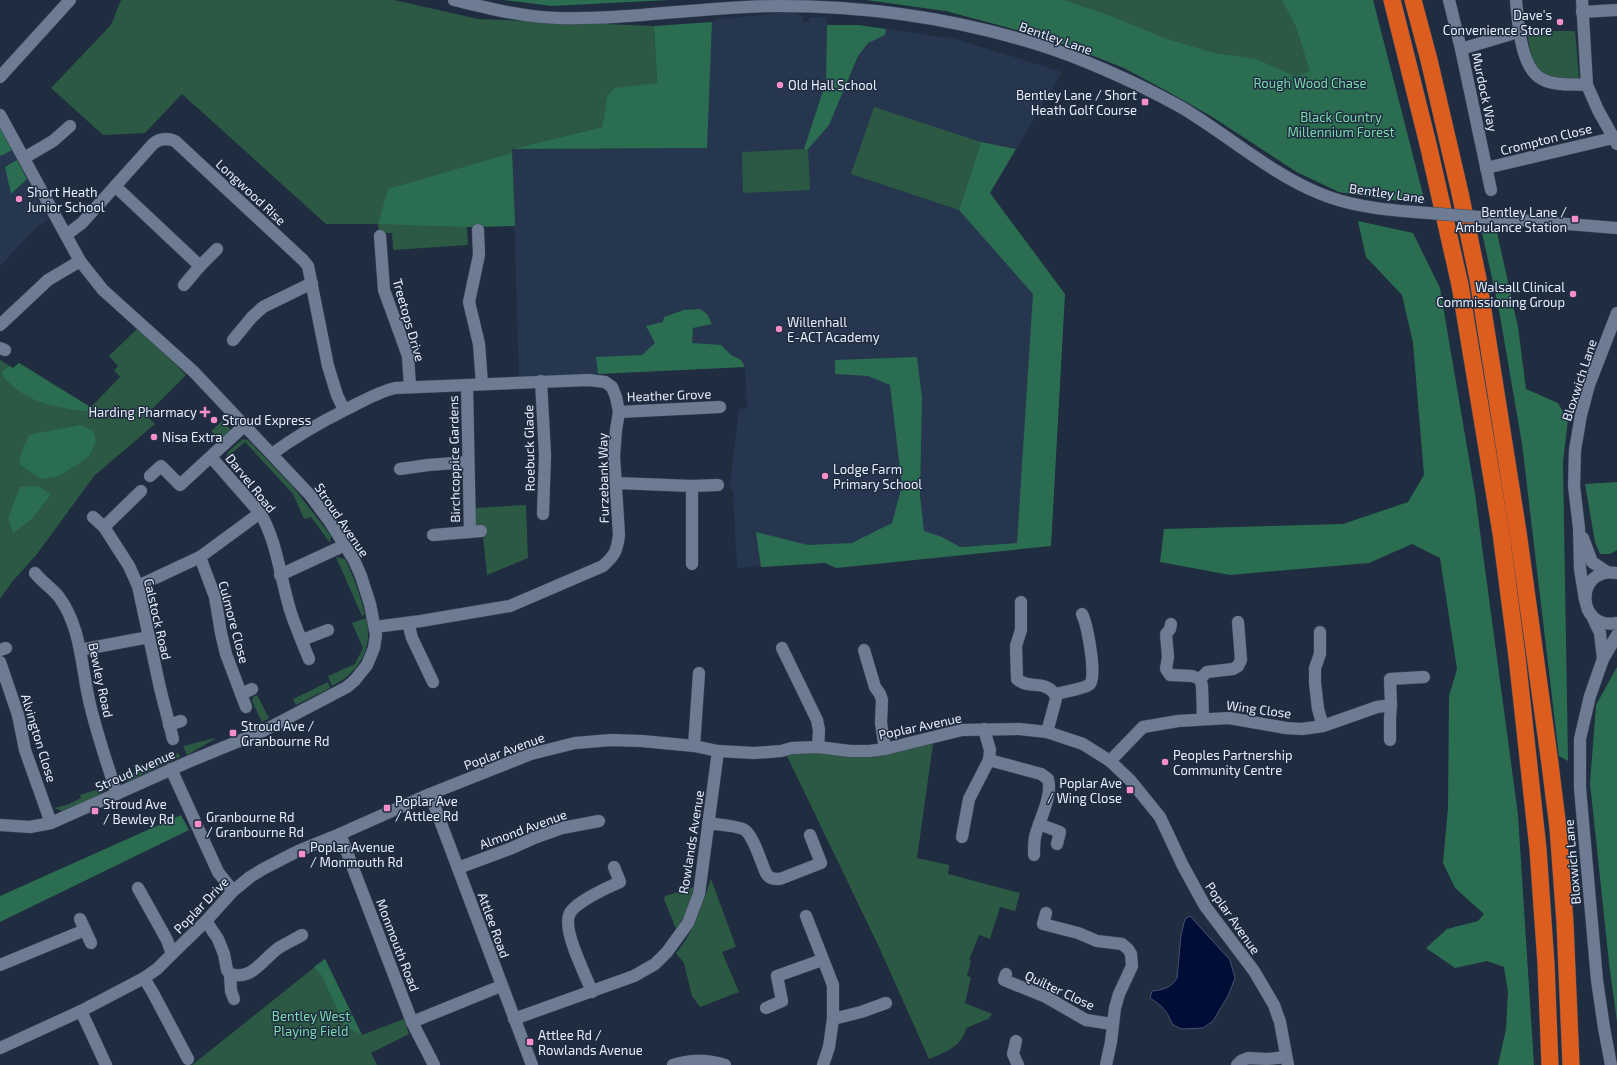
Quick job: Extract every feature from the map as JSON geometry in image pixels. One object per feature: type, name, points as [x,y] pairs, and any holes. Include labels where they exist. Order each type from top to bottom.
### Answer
[{"type":"highway","points":[[1392,0],[1428,144],[1460,284],[1501,533],[1517,657],[1538,849],[1546,964],[1550,1065]]},
{"type":"highway","points":[[1413,0],[1459,186],[1478,279],[1518,532],[1558,828],[1565,923],[1571,1065]]},
{"type":"street","points":[[0,77],[70,0]]},
{"type":"street","name":"Bentley Lane","points":[[454,0],[519,15],[556,18],[594,18],[778,6],[822,7],[928,18],[1032,42],[1118,76],[1179,107],[1286,176],[1322,195],[1366,207],[1617,228]]},
{"type":"street","name":"Murdock Way","points":[[1449,0],[1491,190]]},
{"type":"street","points":[[1516,0],[1518,32],[1528,63],[1534,73],[1542,79],[1552,82],[1587,84]]},
{"type":"street","points":[[1615,141],[1587,84],[1582,6],[1617,10]]},
{"type":"street","points":[[1461,49],[1518,32]]},
{"type":"street","name":"Stroud Avenue","points":[[0,115],[80,261],[103,290],[194,372],[310,495],[345,545],[356,565],[366,590],[375,627],[375,642],[367,666],[347,687],[263,731],[171,769],[51,823],[30,827],[0,825]]},
{"type":"street","points":[[24,158],[53,141],[70,126]]},
{"type":"street","name":"Longwood Rise","points":[[66,235],[82,223],[157,140],[169,139],[175,141],[303,260],[309,270],[328,366],[337,395],[344,410]]},
{"type":"street","name":"Crompton Close","points":[[1486,168],[1615,141]]},
{"type":"street","points":[[114,186],[197,264]]},
{"type":"street","points":[[478,230],[479,255],[469,302],[479,344],[482,384]]},
{"type":"street","name":"Treetops Drive","points":[[380,236],[384,290],[408,356],[410,388]]},
{"type":"street","points":[[184,285],[197,264],[217,249]]},
{"type":"street","points":[[0,325],[48,280],[80,261]]},
{"type":"street","points":[[233,340],[252,317],[263,307],[312,284]]},
{"type":"street","name":"Bloxwich Lane","points":[[1603,659],[1600,633],[1587,609],[1585,600],[1580,569],[1579,528],[1574,486],[1577,434],[1581,415],[1589,385],[1613,332],[1617,313]]},
{"type":"street","name":"Furzebank Way","points":[[272,454],[308,429],[377,393],[395,388],[589,380],[605,382],[612,387],[619,412],[614,456],[619,535],[613,558],[603,566],[510,606],[375,627]]},
{"type":"street","name":"Roebuck Glade","points":[[541,381],[545,455],[543,514]]},
{"type":"street","name":"Birchcoppice Gardens","points":[[433,535],[475,532],[468,462],[467,385]]},
{"type":"street","name":"Heather Grove","points":[[619,412],[720,407]]},
{"type":"street","name":"Darvel Road","points":[[150,476],[161,466],[180,485],[245,425]]},
{"type":"street","name":"Darvel Road","points":[[211,456],[260,513],[265,521],[271,537],[291,614],[309,659]]},
{"type":"street","points":[[399,471],[428,465],[468,462]]},
{"type":"street","points":[[616,483],[692,486],[713,481]]},
{"type":"street","points":[[692,486],[696,541],[692,564]]},
{"type":"street","points":[[104,527],[141,491]]},
{"type":"street","points":[[138,586],[200,557],[260,513]]},
{"type":"street","name":"Calstock Road","points":[[93,516],[104,527],[129,566],[138,586],[173,739]]},
{"type":"street","name":"Bloxwich Lane","points":[[1579,528],[1592,562],[1613,571]]},
{"type":"street","points":[[280,575],[345,545]]},
{"type":"street","name":"Culmore Close","points":[[200,557],[215,598],[226,654],[247,691],[246,707]]},
{"type":"street","points":[[1585,600],[1586,591],[1591,582],[1598,575],[1613,571]]},
{"type":"street","name":"Bewley Road","points":[[42,576],[59,597],[68,613],[76,634],[89,699],[100,743],[117,794]]},
{"type":"street","points":[[1020,602],[1020,630],[1016,646],[1017,680],[1021,683],[1041,685],[1049,688],[1054,694],[1056,699],[1048,732]]},
{"type":"street","points":[[1054,694],[1082,688],[1091,682],[1092,659],[1085,621],[1082,614]]},
{"type":"street","points":[[1592,616],[1602,622],[1617,623]]},
{"type":"street","points":[[1200,679],[1207,672],[1233,670],[1238,666],[1241,660],[1238,622]]},
{"type":"street","points":[[408,623],[412,638],[434,676]]},
{"type":"street","points":[[1171,624],[1170,629],[1166,634],[1168,657],[1166,669],[1170,675],[1192,676],[1200,679]]},
{"type":"street","points":[[302,640],[328,630]]},
{"type":"street","points":[[1320,632],[1320,654],[1315,668],[1315,683],[1318,709],[1323,726]]},
{"type":"street","name":"Bloxwich Lane","points":[[1612,1065],[1604,1028],[1597,980],[1580,788],[1580,739],[1590,696],[1603,659],[1617,635]]},
{"type":"street","points":[[80,650],[149,637]]},
{"type":"street","points":[[782,648],[818,720],[818,748]]},
{"type":"street","points":[[864,650],[875,687],[882,700],[881,724],[885,749]]},
{"type":"street","name":"Alvington Close","points":[[0,662],[18,715],[25,750],[51,823]]},
{"type":"street","points":[[694,746],[698,674]]},
{"type":"street","points":[[1390,740],[1390,680],[1424,677]]},
{"type":"street","points":[[1200,679],[1202,686],[1203,718]]},
{"type":"street","name":"Wing Close","points":[[1110,761],[1143,727],[1178,720],[1229,718],[1286,728],[1302,729],[1323,726],[1377,707],[1391,705]]},
{"type":"street","points":[[169,725],[181,721]]},
{"type":"street","name":"Poplar Avenue","points":[[430,794],[531,754],[575,743],[610,740],[642,741],[694,746],[718,751],[754,752],[781,751],[792,748],[818,748],[850,752],[885,749],[956,732],[984,729],[1019,728],[1048,732],[1083,744],[1110,761],[1130,780],[1160,817],[1183,866],[1205,906],[1265,987],[1280,1022],[1287,1061]]},
{"type":"street","points":[[962,837],[969,799],[989,760],[990,750],[984,729]]},
{"type":"street","name":"Rowlands Avenue","points":[[514,1020],[634,976],[655,964],[667,952],[688,923],[699,894],[718,751]]},
{"type":"street","points":[[989,760],[1041,774],[1048,779],[1049,789],[1046,806],[1035,838],[1034,856]]},
{"type":"street","points":[[171,769],[218,872],[233,891]]},
{"type":"street","name":"Poplar Drive","points":[[0,1048],[81,1011],[144,978],[157,969],[206,921],[233,891],[250,877],[263,869],[298,851],[430,794]]},
{"type":"street","name":"Attlee Road","points":[[430,794],[532,1065]]},
{"type":"street","name":"Almond Avenue","points":[[458,868],[562,828],[599,821]]},
{"type":"street","points":[[708,823],[737,827],[750,833],[768,877],[773,879],[780,879],[821,863],[810,835]]},
{"type":"street","points":[[1039,824],[1060,832],[1057,844]]},
{"type":"street","name":"Monmouth Road","points":[[340,834],[412,1022],[434,1065]]},
{"type":"street","points":[[592,992],[569,933],[568,922],[570,913],[576,907],[600,891],[620,882],[614,867]]},
{"type":"street","points":[[145,892],[172,954]]},
{"type":"street","points":[[1046,913],[1043,924],[1078,933],[1097,942],[1122,944],[1131,954],[1132,966],[1119,994],[1112,1024],[1112,1042],[1106,1065]]},
{"type":"street","points":[[806,916],[833,985],[833,1019],[823,1065]]},
{"type":"street","points":[[206,921],[218,939],[224,954],[230,974],[231,992],[234,999]]},
{"type":"street","points":[[0,965],[83,924],[91,943]]},
{"type":"street","points":[[230,974],[236,976],[250,973],[260,966],[279,948],[302,935]]},
{"type":"street","points":[[766,1008],[782,1001],[777,976],[822,960]]},
{"type":"street","name":"Quilter Close","points":[[1006,974],[1004,980],[1046,997],[1086,1020],[1112,1024]]},
{"type":"street","points":[[144,978],[153,993],[183,1057]]},
{"type":"street","points":[[412,1022],[501,986]]},
{"type":"street","points":[[833,1019],[861,1012],[886,1003]]},
{"type":"street","points":[[81,1011],[106,1065]]},
{"type":"street","points":[[1016,1041],[1013,1054],[1018,1065]]},
{"type":"street","points":[[1237,1065],[1244,1059],[1287,1061]]},
{"type":"street","points":[[673,1065],[684,1061],[699,1060],[725,1065]]},
{"type":"shaded area","name":"Willenhall E-ACT Academy","points":[[791,12],[802,16],[804,22],[809,22],[809,18],[827,17],[827,25],[858,25],[956,39],[1062,72],[990,192],[1042,291],[1017,543],[906,550],[737,568],[733,493],[730,486],[739,409],[747,408],[745,367],[519,377],[512,149],[706,148],[712,22],[722,17],[723,19]]},
{"type":"shaded area","name":"Short Heath Junior School","points":[[0,127],[48,219],[35,229],[0,266]]},
{"type":"green space","points":[[121,0],[394,0],[478,19],[654,26],[657,83],[607,96],[602,127],[512,149],[515,226],[467,227],[468,245],[393,250],[392,233],[379,233],[378,224],[326,224],[182,94],[145,133],[103,135],[51,88],[111,25]]},
{"type":"green space","points":[[503,0],[670,0],[552,6]]},
{"type":"green space","name":"Black Country Millennium Forest","points":[[866,0],[1063,0],[1111,16],[1164,38],[1214,53],[1256,59],[1297,77],[1310,71],[1296,27],[1282,0],[1373,0],[1425,203],[1382,199],[1339,192],[1297,172],[1211,116],[1167,91],[1124,68],[1069,46],[946,11]]},
{"type":"green space","name":"Black Country Millennium Forest","points":[[872,0],[1373,0],[1425,203],[1382,199],[1339,192],[1297,172],[1211,116],[1167,91],[1124,68],[1069,46],[946,11]]},
{"type":"green space","points":[[712,22],[707,148],[512,149],[602,127],[607,96],[615,88],[657,83],[654,26]]},
{"type":"green space","points":[[827,25],[858,25],[886,29],[885,35],[868,43],[858,56],[829,125],[808,149],[804,149],[826,82]]},
{"type":"green space","points":[[1525,31],[1575,31],[1579,78],[1567,80],[1558,79],[1549,77],[1542,72],[1533,58],[1528,37],[1525,36]]},
{"type":"green space","points":[[874,107],[981,142],[959,210],[851,174]]},
{"type":"green space","points":[[0,127],[12,150],[1,156],[0,155]]},
{"type":"green space","points":[[981,142],[1016,149],[990,193],[1065,294],[1051,546],[836,568],[825,563],[761,567],[756,532],[808,545],[852,543],[892,523],[902,486],[890,385],[868,376],[835,374],[835,360],[917,357],[922,398],[920,495],[924,531],[942,537],[960,547],[1017,543],[1033,294],[959,210]]},
{"type":"green space","points":[[808,149],[810,190],[743,193],[742,152]]},
{"type":"green space","points":[[512,153],[515,226],[467,227],[378,224],[388,189]]},
{"type":"green space","points":[[17,160],[27,179],[11,194],[5,167]]},
{"type":"green space","points":[[1358,221],[1413,233],[1440,288],[1475,494],[1518,815],[1534,1065],[1498,1065],[1506,1029],[1508,992],[1504,967],[1487,961],[1455,968],[1426,948],[1447,929],[1478,921],[1484,914],[1455,888],[1443,863],[1448,808],[1449,696],[1457,669],[1440,558],[1412,544],[1369,563],[1230,575],[1160,562],[1164,529],[1343,524],[1408,502],[1424,475],[1413,343],[1402,295],[1366,257]]},
{"type":"green space","points":[[1481,228],[1496,228],[1518,327],[1526,389],[1558,403],[1568,420],[1563,462],[1568,761],[1559,756],[1522,444],[1499,310]]},
{"type":"green space","points":[[700,309],[707,314],[712,324],[693,328],[692,343],[721,345],[731,355],[741,360],[745,367],[598,374],[596,357],[642,355],[655,343],[646,326],[663,322],[664,317],[684,310]]},
{"type":"green space","points":[[137,329],[155,344],[186,375],[146,415],[155,424],[94,476],[37,554],[12,582],[0,599],[0,360],[13,368],[19,363],[91,407],[120,377],[114,370],[118,366],[109,356]]},
{"type":"green space","points":[[19,363],[95,412],[61,408],[50,405],[40,402],[20,391],[5,379],[2,372],[9,366],[13,368]]},
{"type":"green space","points":[[222,421],[231,430],[220,440],[211,431]]},
{"type":"green space","points":[[80,425],[93,431],[96,441],[89,456],[75,466],[58,476],[41,479],[20,465],[20,456],[29,435]]},
{"type":"green space","points":[[243,439],[248,440],[294,488],[331,536],[330,543],[311,517],[304,519],[293,494],[245,442],[225,459],[229,451]]},
{"type":"green space","points":[[1617,482],[1617,550],[1610,554],[1600,554],[1595,542],[1585,484]]},
{"type":"green space","points":[[37,486],[51,494],[33,518],[13,533],[8,518],[20,487]]},
{"type":"green space","points":[[526,505],[528,558],[487,575],[481,525],[475,525],[474,508]]},
{"type":"green space","points":[[336,557],[345,559],[363,607],[365,614],[362,616]]},
{"type":"green space","points":[[366,618],[368,639],[362,658],[350,674],[342,681],[332,686],[328,676],[355,664],[363,648],[352,623]]},
{"type":"green space","points":[[1617,667],[1617,1022],[1609,963],[1590,783],[1596,705]]},
{"type":"green space","points":[[328,682],[330,688],[296,705],[293,699]]},
{"type":"green space","points":[[257,695],[269,718],[262,722],[252,701],[253,697]]},
{"type":"green space","points":[[215,738],[187,755],[183,746]]},
{"type":"green space","points":[[933,744],[917,858],[949,865],[948,874],[1020,893],[1015,911],[1000,907],[990,939],[979,935],[969,960],[971,961],[967,976],[971,977],[965,1003],[992,1014],[988,1019],[966,1028],[961,1040],[952,1048],[929,1059],[879,947],[786,754],[797,752],[892,752]]},
{"type":"green space","points":[[178,753],[180,757],[131,780],[123,782],[119,779]]},
{"type":"green space","points":[[108,786],[100,794],[81,804],[62,811],[54,808],[69,804],[81,798],[80,795]]},
{"type":"green space","points":[[181,815],[189,830],[0,922],[0,896]]},
{"type":"green space","points":[[711,879],[736,947],[722,952],[739,992],[700,1007],[692,996],[684,963],[676,953],[688,937],[693,927]]},
{"type":"green space","points":[[694,887],[686,912],[679,925],[679,931],[676,929],[664,899],[665,896]]},
{"type":"green space","name":"Bentley West Playing Field","points":[[325,959],[362,1035],[404,1019],[409,1034],[371,1053],[377,1065],[192,1065]]},
{"type":"green space","points":[[325,959],[362,1035],[345,1026],[322,976],[314,967]]},
{"type":"water","points":[[1190,916],[1230,960],[1235,978],[1228,996],[1213,1021],[1203,1028],[1181,1029],[1172,1024],[1164,1009],[1150,998],[1152,991],[1166,988],[1177,978],[1181,935],[1185,919]]},
{"type":"place","name":"Dave's Convenience Store","points":[[1560,22]]},
{"type":"place","name":"Old Hall School","points":[[780,85]]},
{"type":"place","name":"Bentley Lane / Short Heath Golf Course","points":[[1145,102]]},
{"type":"place","name":"Short Heath Junior School","points":[[19,199]]},
{"type":"place","name":"Bentley Lane / Ambulance Station","points":[[1575,219]]},
{"type":"place","name":"Walsall Clinical Commissioning Group","points":[[1573,294]]},
{"type":"place","name":"Willenhall E-ACT Academy","points":[[779,329]]},
{"type":"place","name":"Harding Pharmacy","points":[[205,412]]},
{"type":"place","name":"Stroud Express","points":[[214,420]]},
{"type":"place","name":"Nisa Extra","points":[[154,437]]},
{"type":"place","name":"Lodge Farm Primary School","points":[[825,476]]},
{"type":"place","name":"Stroud Ave / Granbourne Rd","points":[[233,733]]},
{"type":"place","name":"Peoples Partnership Community Centre","points":[[1165,762]]},
{"type":"place","name":"Poplar Ave / Wing Close","points":[[1130,790]]},
{"type":"place","name":"Poplar Ave / Attlee Rd","points":[[387,808]]},
{"type":"place","name":"Stroud Ave / Bewley Rd","points":[[95,811]]},
{"type":"place","name":"Granbourne Rd / Granbourne Rd","points":[[198,824]]},
{"type":"place","name":"Poplar Avenue / Monmouth Rd","points":[[302,854]]},
{"type":"place","name":"Attlee Rd / Rowlands Avenue","points":[[530,1042]]},
{"type":"park label","name":"Rough Wood Chase","points":[[1310,83]]}]
